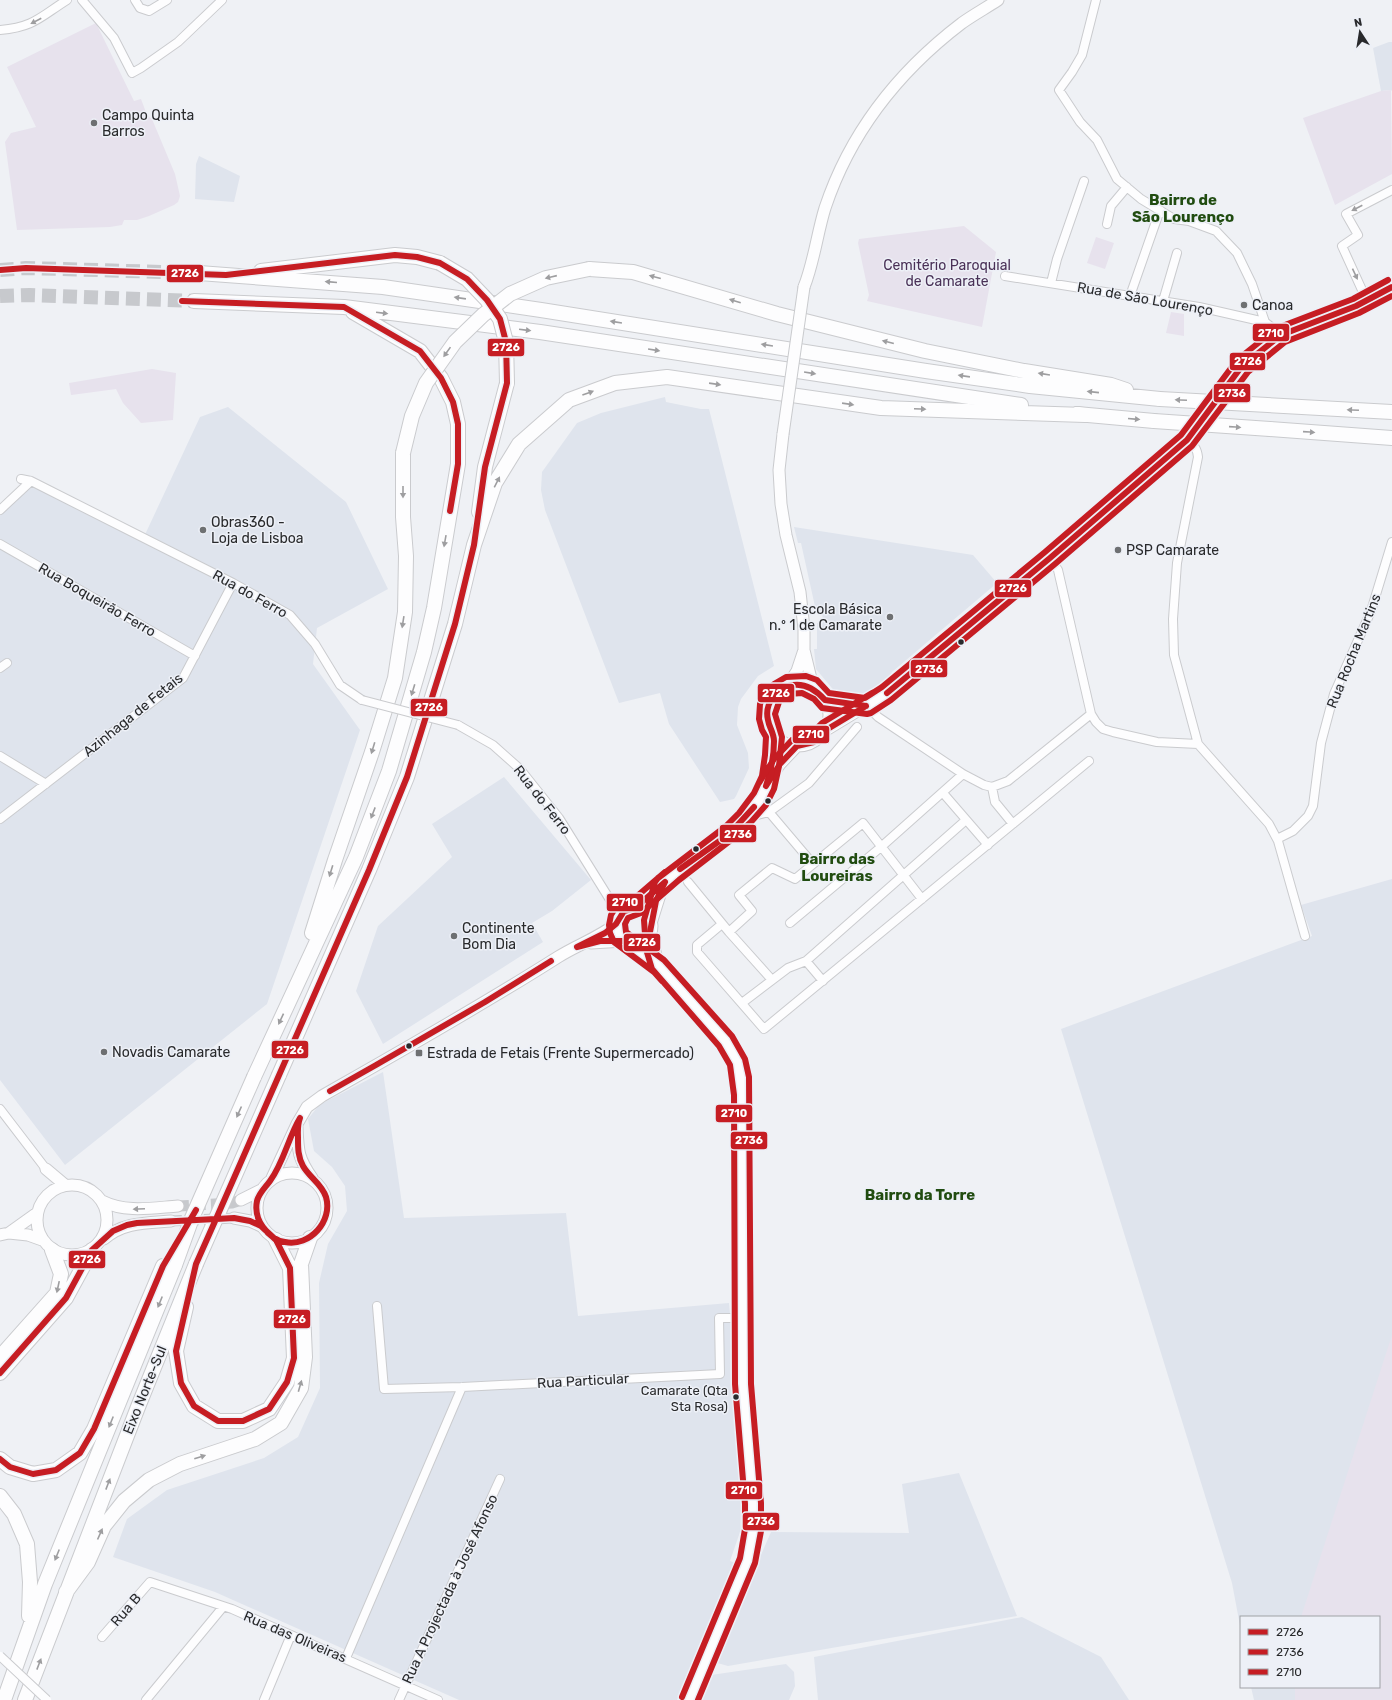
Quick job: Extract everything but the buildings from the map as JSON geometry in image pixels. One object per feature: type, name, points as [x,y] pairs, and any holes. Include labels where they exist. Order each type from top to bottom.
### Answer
[{"type":"highway","points":[[226,275],[395,255],[417,257],[440,263],[467,279],[486,300],[500,319],[506,342],[507,382],[485,467],[474,544]]},
{"type":"highway","points":[[297,984],[335,860],[372,752],[395,678],[405,612],[406,556],[403,453],[412,416],[426,383],[455,342],[483,315],[510,294],[546,278],[589,270],[633,272],[777,314],[918,349],[1024,371],[1111,384],[1155,399]]},
{"type":"highway","points":[[199,273],[384,287],[1030,386],[1155,399],[1392,412]]},
{"type":"highway","points":[[194,301],[344,307],[540,332],[1085,415]]},
{"type":"highway","points":[[297,984],[356,857],[389,771],[424,652],[434,608],[458,464],[458,424],[452,402],[441,378],[420,351],[344,307]]},
{"type":"highway","points":[[474,544],[495,483],[519,444],[569,400],[616,383],[667,377],[881,408],[1085,415],[1392,438]]},
{"type":"highway","name":"Eixo Norte-Sul","points":[[25,1700],[138,1407],[196,1264],[369,870],[407,777],[455,624],[474,544]]},
{"type":"highway","name":"Eixo Norte-Sul","points":[[4,1700],[45,1584],[169,1266],[297,984]]},
{"type":"highway","points":[[66,1592],[88,1562],[104,1526],[124,1501],[149,1480],[180,1464],[255,1439],[281,1423],[301,1388],[305,1357],[301,1264],[310,1238]]},
{"type":"highway","points":[[196,1264],[176,1351],[181,1383],[194,1406],[218,1421],[243,1421],[269,1409],[287,1382],[294,1358],[290,1268],[276,1240]]},
{"type":"highway","points":[[0,1357],[57,1293],[60,1274],[47,1245]]},
{"type":"highway","points":[[0,1373],[66,1298],[97,1245]]},
{"type":"highway","points":[[0,1459],[10,1467],[33,1474],[56,1470],[80,1452],[94,1429],[169,1266]]},
{"type":"highway","points":[[0,1496],[14,1514],[27,1544],[30,1582],[29,1628]]},
{"type":"street","points":[[0,30],[26,26],[43,17],[67,0]]},
{"type":"street","points":[[82,0],[114,38],[132,73],[178,42],[222,0]]},
{"type":"street","points":[[135,0],[140,8],[149,11],[160,6],[166,0]]},
{"type":"street","points":[[813,687],[804,650],[801,603],[786,535],[781,504],[779,470],[804,287],[821,222],[835,182],[864,125],[895,85],[925,54],[962,23],[998,0]]},
{"type":"street","points":[[1096,0],[1082,55],[1059,90],[1080,122],[1096,140],[1117,178],[1141,199],[1174,219],[1189,221],[1216,231],[1237,253],[1252,284],[1265,322]]},
{"type":"street","points":[[1051,283],[1057,259],[1084,181]]},
{"type":"street","points":[[1107,224],[1111,206],[1127,187]]},
{"type":"street","points":[[1367,301],[1342,246],[1358,235],[1346,214],[1392,190]]},
{"type":"street","points":[[1130,296],[1160,210]]},
{"type":"street","points":[[1163,301],[1177,252]]},
{"type":"street","name":"Rua de São Lourenço","points":[[1005,276],[1199,307],[1265,322],[1281,334]]},
{"type":"street","points":[[774,735],[789,745],[806,745],[814,742],[826,730],[887,693],[1050,558],[1187,440],[1242,366],[1281,334],[1367,301],[1392,287]]},
{"type":"street","points":[[1187,440],[1197,449],[1198,461],[1177,563],[1173,637],[1174,655],[1198,744],[1269,824],[1277,839],[1305,936]]},
{"type":"street","name":"Rua do Ferro","points":[[21,479],[31,481],[233,583],[290,615],[315,644],[340,685],[362,700],[458,725],[493,745],[520,769],[559,818],[612,903],[619,918]]},
{"type":"street","points":[[0,510],[31,481]]},
{"type":"street","name":"Rua Rocha Martins","points":[[1277,839],[1292,831],[1308,816],[1313,806],[1321,743],[1334,694],[1371,611],[1392,542]]},
{"type":"street","name":"Rua Boqueirão Ferro","points":[[0,544],[195,656]]},
{"type":"street","points":[[1050,558],[1058,570],[1092,714],[1096,722],[1104,729],[1113,732],[1157,742],[1198,744]]},
{"type":"street","name":"Azinhaga de Fetais","points":[[0,819],[183,678],[233,583]]},
{"type":"street","points":[[788,685],[797,671],[804,650]]},
{"type":"street","points":[[770,778],[774,735],[768,722],[768,706],[772,697],[779,690],[788,685],[805,684],[818,691],[825,700],[829,715],[826,730]]},
{"type":"street","points":[[825,700],[867,706],[878,717],[963,774],[984,785],[992,787],[1008,781],[1092,714]]},
{"type":"street","points":[[745,818],[769,812],[809,783],[857,727]]},
{"type":"street","points":[[241,1200],[261,1190],[272,1178],[297,1124],[308,1107],[322,1096],[521,981],[559,956],[605,933],[619,918],[635,908],[674,874],[721,840],[745,818],[761,798],[770,778],[780,764],[797,746]]},
{"type":"street","points":[[0,756],[46,784]]},
{"type":"street","points":[[722,924],[696,945],[697,952],[764,1029],[1089,761]]},
{"type":"street","points":[[790,923],[881,847],[963,774]]},
{"type":"street","points":[[992,787],[995,802],[1013,824]]},
{"type":"street","points":[[943,793],[988,845]]},
{"type":"street","points":[[769,812],[813,864]]},
{"type":"street","points":[[742,1003],[788,968],[806,960],[966,820]]},
{"type":"street","points":[[729,932],[752,911],[739,895],[772,868],[794,879],[863,823],[922,899]]},
{"type":"street","points":[[688,882],[722,924],[772,980]]},
{"type":"street","points":[[659,966],[654,948],[652,920],[663,884]]},
{"type":"street","points":[[635,908],[645,911],[652,920]]},
{"type":"street","points":[[619,918],[617,931],[627,942],[659,966],[726,1041],[738,1062],[742,1094],[743,1384],[753,1504],[753,1530],[748,1560],[689,1700]]},
{"type":"street","points":[[583,944],[643,942],[652,932]]},
{"type":"street","points":[[806,960],[823,981]]},
{"type":"street","points":[[0,1109],[46,1169],[65,1185]]},
{"type":"street","points":[[234,1218],[250,1221],[261,1226],[276,1240],[287,1243],[299,1243],[310,1238],[321,1229],[327,1216],[327,1202],[322,1188],[312,1178],[301,1163],[298,1146],[297,1124]]},
{"type":"street","points":[[46,1169],[52,1190]]},
{"type":"street","points":[[272,1178],[285,1173],[299,1173],[312,1178]]},
{"type":"street","points":[[47,1245],[37,1227],[37,1213],[42,1200],[52,1190],[65,1185],[79,1185],[86,1188],[112,1206],[129,1209],[178,1206]]},
{"type":"street","points":[[261,1190],[257,1202],[257,1214],[261,1226]]},
{"type":"street","points":[[97,1245],[107,1227],[107,1214],[102,1200]]},
{"type":"street","points":[[4,1234],[37,1213]]},
{"type":"street","points":[[4,1234],[28,1234],[65,1255],[79,1255],[97,1245],[112,1231],[127,1225],[171,1221]]},
{"type":"street","name":"Rua Particular","points":[[377,1306],[384,1389],[462,1388],[720,1374],[719,1318],[743,1318]]},
{"type":"street","points":[[346,1658],[462,1388]]},
{"type":"street","name":"Rua A Projectada à José Afonso","points":[[399,1700],[500,1479]]},
{"type":"street","name":"Rua das Oliveiras","points":[[150,1582],[223,1607],[346,1658],[438,1700]]},
{"type":"street","name":"Rua B","points":[[102,1637],[150,1582]]},
{"type":"street","points":[[146,1700],[223,1607]]},
{"type":"street","points":[[264,1700],[291,1635]]},
{"type":"street","points":[[0,1656],[47,1700]]},
{"type":"shaded area","points":[[1392,42],[1392,91],[1381,91],[1373,48]]},
{"type":"shaded area","points":[[199,156],[240,176],[234,202],[195,199],[196,164]]},
{"type":"shaded area","points":[[665,397],[666,402],[701,409],[709,409],[774,666],[758,676],[741,699],[738,707],[737,725],[748,753],[749,768],[734,799],[720,802],[669,724],[660,693],[619,703],[545,510],[541,490],[542,472],[577,423],[601,413]]},
{"type":"shaded area","points":[[228,407],[346,502],[388,589],[317,628],[313,664],[360,730],[267,1004],[65,1165],[0,1080],[0,513],[39,481],[142,541],[200,417]]},
{"type":"shaded area","name":"Escola Básica n.º 1 de Camarate","points":[[794,527],[973,555],[997,583],[892,672],[888,680],[882,685],[864,695],[854,698],[846,697],[836,693],[816,669],[814,649],[817,649],[817,623],[823,623],[822,611],[816,611],[801,543],[798,543]]},
{"type":"shaded area","points":[[504,777],[591,880],[552,911],[532,923],[543,942],[383,1044],[356,991],[378,926],[452,857],[432,824]]},
{"type":"shaded area","points":[[1392,879],[1392,1700],[1254,1700],[1251,1688],[1380,1688],[1380,1616],[1240,1616],[1240,1626],[1232,1583],[1061,1029],[1312,936],[1301,905]]},
{"type":"shaded area","points":[[383,1072],[404,1218],[566,1213],[578,1316],[729,1303],[748,1509],[730,1561],[735,1563],[677,1700],[459,1700],[215,1592],[113,1557],[127,1519],[167,1490],[264,1458],[298,1437],[320,1388],[319,1283],[328,1244],[347,1211],[345,1186],[332,1167],[314,1151],[308,1119],[319,1105]]},
{"type":"shaded area","points":[[959,1473],[1017,1616],[728,1666],[714,1662],[771,1532],[909,1533],[902,1484]]},
{"type":"shaded area","points":[[1022,1617],[1101,1657],[1129,1700],[818,1700],[814,1657]]},
{"type":"shaded area","points":[[786,1664],[794,1672],[795,1686],[789,1700],[700,1700],[711,1675]]},
{"type":"green space","name":"Campo Quinta Barros","points":[[96,23],[134,101],[141,99],[147,115],[152,119],[175,174],[180,196],[178,202],[137,220],[124,220],[122,225],[110,227],[17,230],[5,142],[11,133],[36,127],[7,67]]},
{"type":"green space","points":[[1391,90],[1392,174],[1335,205],[1303,118],[1381,91]]},
{"type":"green space","name":"Cemitério Paroquial de Camarate","points":[[964,226],[996,252],[982,327],[867,301],[869,295],[858,243],[859,239]]},
{"type":"green space","points":[[1096,237],[1114,243],[1105,269],[1087,263]]},
{"type":"green space","points":[[1171,312],[1184,314],[1184,336],[1166,333]]},
{"type":"green space","points":[[152,369],[176,373],[173,420],[141,423],[123,403],[116,389],[71,395],[69,383]]},
{"type":"green space","points":[[1392,1335],[1392,1700],[1295,1700],[1295,1688],[1380,1688],[1380,1616],[1301,1616]]},
{"type":"tunnel","points":[[0,270],[26,268],[199,273]]},
{"type":"tunnel","points":[[0,296],[30,295],[194,301]]},
{"type":"tunnel","points":[[178,1206],[232,1203],[241,1200]]},
{"type":"tunnel","points":[[171,1221],[234,1218]]},
{"type":"transit line","name":"2726","points":[[0,270],[26,268],[226,275],[395,255],[417,257],[440,263],[467,279],[487,300],[500,319],[506,342],[507,383],[485,467],[474,545],[455,624],[407,777],[369,870],[216,1219]]},
{"type":"transit line","name":"2710","points":[[682,1697],[740,1558],[745,1529],[745,1504],[735,1384],[734,1095],[730,1065],[719,1046],[652,969],[646,949],[644,920],[655,882],[658,878],[725,827],[739,813],[754,793],[762,776],[765,755],[766,737],[759,719],[760,704],[765,692],[774,684],[786,677],[806,676],[817,680],[829,693],[865,698],[882,687],[1045,552],[1181,435],[1237,360],[1277,328],[1353,299],[1388,280]]},
{"type":"transit line","name":"2726","points":[[887,693],[1050,558],[1187,440],[1242,366],[1281,335],[1356,306],[1392,287]]},
{"type":"transit line","name":"2736","points":[[698,1700],[755,1563],[761,1531],[761,1503],[751,1384],[749,1077],[745,1059],[732,1036],[664,960],[626,932],[625,924],[628,918],[641,913],[679,880],[731,840],[751,822],[766,805],[774,789],[779,766],[782,737],[775,714],[779,702],[784,697],[789,694],[802,693],[814,699],[822,708],[867,714],[891,700],[1055,564],[1192,446],[1248,372],[1285,342],[1359,313],[1392,296]]},
{"type":"transit line","name":"2726","points":[[182,301],[344,307],[420,351],[441,378],[453,402],[458,424],[458,464],[450,511]]},
{"type":"transit line","name":"2726","points":[[766,786],[772,764],[774,747],[773,735],[767,714],[770,702],[777,692],[787,686],[803,685],[815,691],[825,700],[866,706]]},
{"type":"transit line","name":"2710","points":[[759,783],[774,759],[792,740],[810,735],[822,723],[872,693]]},
{"type":"transit line","name":"2726","points":[[766,786],[780,764],[797,746],[814,742],[826,730],[866,706]]},
{"type":"transit line","name":"2726","points":[[732,831],[754,807]]},
{"type":"transit line","name":"2726","points":[[732,831],[754,807]]},
{"type":"transit line","name":"2726","points":[[680,869],[728,835]]},
{"type":"transit line","name":"2726","points":[[680,869],[728,835]]},
{"type":"transit line","name":"2710","points":[[662,981],[654,972],[614,942],[610,933],[609,925],[611,915],[616,907],[636,897],[665,872]]},
{"type":"transit line","name":"2726","points":[[577,947],[605,933],[616,924],[624,911],[635,908],[665,882]]},
{"type":"transit line","name":"2726","points":[[577,947],[600,941],[623,941],[638,944],[646,940],[650,932],[656,901],[665,882]]},
{"type":"transit line","name":"2726","points":[[485,1002],[551,961]]},
{"type":"transit line","name":"2726","points":[[485,1002],[551,961]]},
{"type":"transit line","name":"2726","points":[[376,1065],[485,1002]]},
{"type":"transit line","name":"2726","points":[[376,1065],[485,1002]]},
{"type":"transit line","name":"2726","points":[[330,1091],[376,1065]]},
{"type":"transit line","name":"2726","points":[[330,1091],[376,1065]]},
{"type":"transit line","name":"2726","points":[[300,1118],[298,1124],[298,1149],[300,1159],[303,1166],[324,1192],[327,1206],[326,1215],[323,1223],[311,1236],[303,1240],[285,1242],[272,1237],[263,1227],[257,1215],[256,1205],[259,1195],[275,1174],[300,1118]]},
{"type":"transit line","name":"2726","points":[[0,1459],[10,1467],[33,1474],[56,1470],[80,1453],[94,1429],[163,1266],[196,1210]]},
{"type":"transit line","name":"2726","points":[[234,1218],[250,1221],[261,1226],[276,1240],[290,1268],[294,1358],[287,1382],[269,1409],[243,1421],[218,1421],[194,1406],[181,1383],[176,1351],[196,1264],[216,1219],[234,1218]]},
{"type":"transit line","name":"2726","points":[[0,1373],[66,1298],[92,1250],[113,1231],[127,1225],[137,1223],[216,1219]]},
{"type":"place","name":"Campo Quinta Barros","points":[[94,123]]},
{"type":"place","name":"Canoa","points":[[1244,305]]},
{"type":"place","name":"Obras360 - Loja de Lisboa","points":[[203,530]]},
{"type":"place","name":"PSP Camarate","points":[[1118,550]]},
{"type":"place","name":"Escola Básica n.º 1 de Camarate","points":[[890,617]]},
{"type":"place","name":"Continente Bom Dia","points":[[454,936]]},
{"type":"place","name":"Novadis Camarate","points":[[104,1052]]},
{"type":"place","name":"Estrada de Fetais (Frente Supermercado)","points":[[419,1053]]},
{"type":"place","name":"Camarate (Qta Sta Rosa)","points":[[736,1397]]},
{"type":"district","name":"Bairro de São Lourenço","points":[[1183,208]]},
{"type":"district","name":"Bairro das Loureiras","points":[[837,868]]},
{"type":"district","name":"Bairro da Torre","points":[[920,1195]]}]
